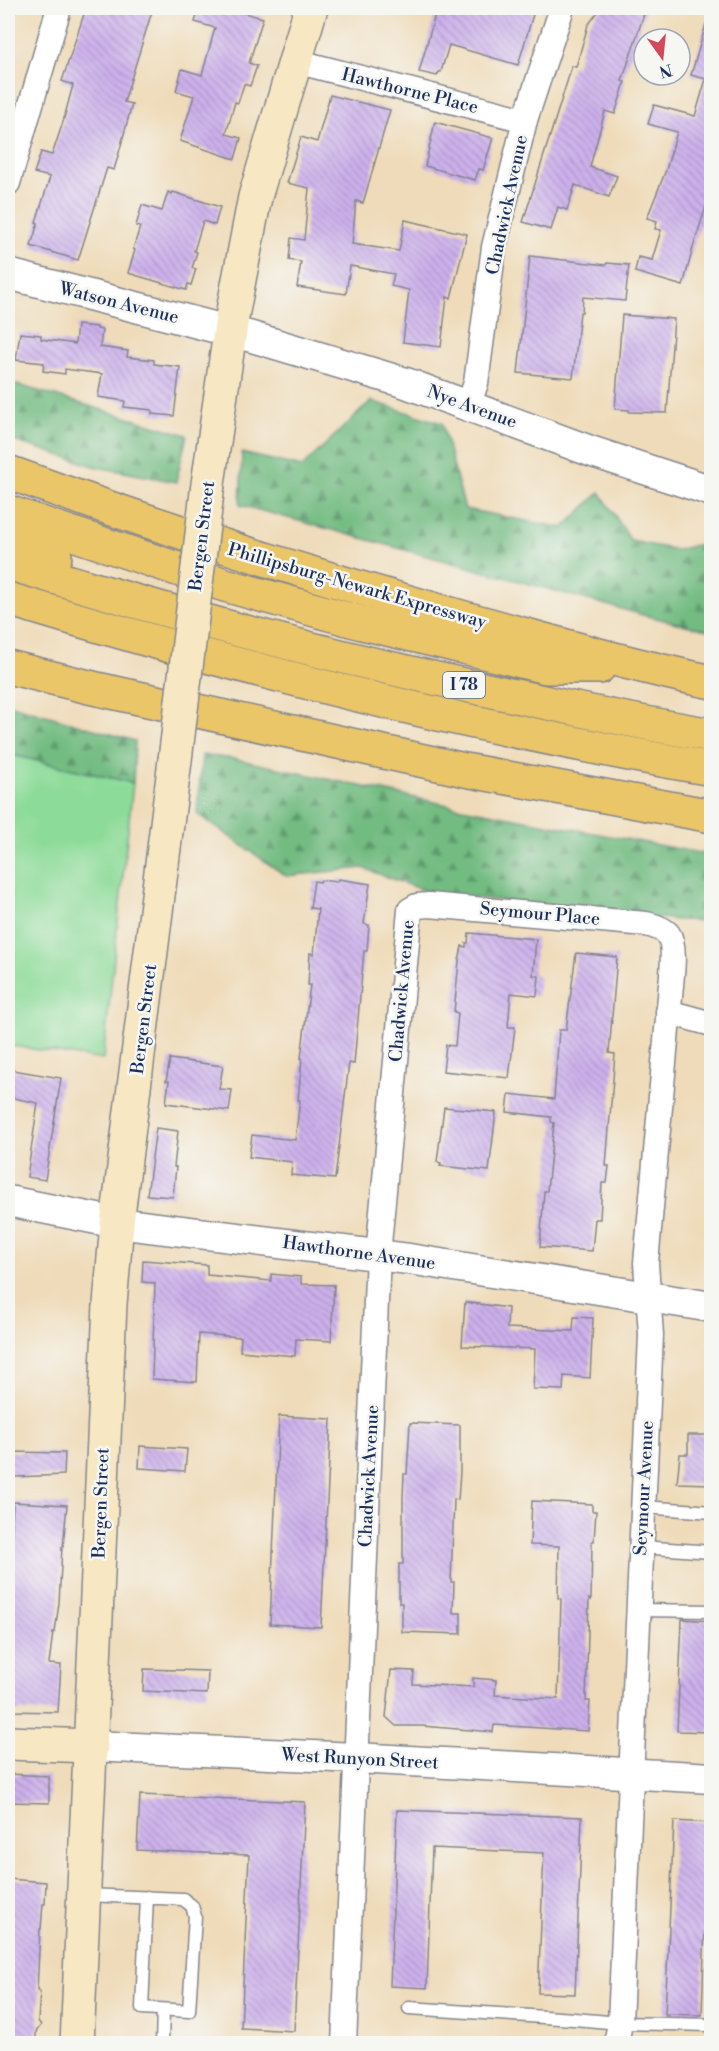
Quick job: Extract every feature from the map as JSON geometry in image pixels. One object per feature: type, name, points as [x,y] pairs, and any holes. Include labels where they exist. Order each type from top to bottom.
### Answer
[{"type":"highway","name":"Phillipsburg-Newark Expressway","points":[[8,472],[175,531],[333,581],[645,667],[711,682]]},
{"type":"highway","points":[[8,512],[225,585],[424,638],[546,667],[645,667]]},
{"type":"highway","points":[[8,539],[80,565],[219,626]]},
{"type":"highway","name":"I 78","points":[[8,564],[219,626],[462,685],[711,735]]},
{"type":"highway","name":"I 78","points":[[8,599],[151,641],[448,717],[598,749],[711,769]]},
{"type":"highway","points":[[8,614],[267,672]]},
{"type":"highway","points":[[8,650],[253,723]]},
{"type":"highway","points":[[8,667],[465,770],[711,816]]},
{"type":"main road","name":"Bergen Street","points":[[77,2043],[110,1315],[117,1223],[208,484],[230,332],[255,197],[311,8]]},
{"type":"main road","name":"West Runyon Street","points":[[8,1743],[91,1746]]},
{"type":"street","points":[[8,183],[59,8]]},
{"type":"street","name":"Chadwick Avenue","points":[[468,406],[476,383],[494,247],[525,120],[562,8]]},
{"type":"street","name":"Hawthorne Place","points":[[296,61],[525,120]]},
{"type":"street","name":"Watson Avenue","points":[[8,274],[230,332]]},
{"type":"street","name":"Nye Avenue","points":[[230,332],[406,383],[593,452],[711,491]]},
{"type":"street","name":"Seymour Place","points":[[410,910],[417,906],[429,905],[646,924],[659,928],[668,935]]},
{"type":"street","name":"Chadwick Avenue","points":[[344,2043],[378,1255],[410,910]]},
{"type":"street","name":"Seymour Avenue","points":[[618,2033],[651,1335],[646,1263],[673,951],[668,935]]},
{"type":"street","points":[[669,1004],[711,1007]]},
{"type":"street","points":[[669,1004],[711,1024]]},
{"type":"street","name":"Hawthorne Avenue","points":[[8,1201],[117,1223],[378,1255],[711,1307]]},
{"type":"street","name":"West Runyon Street","points":[[91,1746],[711,1778]]},
{"type":"lane","points":[[643,1507],[711,1512]]},
{"type":"lane","points":[[641,1547],[711,1552]]},
{"type":"lane","points":[[638,1610],[711,1611]]},
{"type":"lane","points":[[84,1895],[183,1899],[192,1906],[195,1916],[189,2012],[142,2008],[147,1898]]},
{"type":"lane","points":[[409,2008],[574,2019],[618,2033],[711,2025]]},
{"type":"lane","points":[[162,2043],[163,2010]]},
{"type":"green space","points":[[8,382],[187,435],[176,482],[97,467],[8,439]]},
{"type":"green space","points":[[371,401],[442,423],[465,509],[563,528],[600,492],[631,541],[677,550],[711,541],[711,631],[643,615],[240,505],[242,453],[302,467]]},
{"type":"green space","points":[[8,704],[135,741],[133,783],[8,754]]},
{"type":"green space","points":[[8,754],[133,783],[103,1060],[8,1045]]},
{"type":"green space","points":[[202,755],[236,759],[457,807],[711,855],[711,921],[677,920],[430,893],[363,868],[286,876],[197,814]]},
{"type":"building","points":[[86,8],[153,8],[124,102],[132,104],[114,170],[107,168],[78,260],[31,246],[50,177],[34,173],[41,152],[52,155],[63,122],[73,85],[62,81]]},
{"type":"building","points":[[199,8],[226,8],[263,18],[249,63],[257,66],[250,86],[244,84],[238,103],[235,102],[226,134],[241,138],[235,159],[180,141],[194,96],[176,91],[182,69],[202,75],[215,28],[195,22]]},
{"type":"building","points":[[437,8],[535,8],[518,65],[449,45],[441,72],[437,76],[419,72]]},
{"type":"building","points":[[601,8],[646,8],[640,27],[632,27],[632,51],[622,81],[625,82],[615,114],[605,111],[590,167],[617,176],[609,197],[575,185],[567,210],[558,207],[551,230],[523,222],[572,66],[576,67],[588,25]]},
{"type":"building","points":[[707,21],[711,22],[711,191],[683,286],[635,272],[638,257],[652,260],[661,230],[655,229],[657,221],[647,218],[666,170],[677,132],[648,124],[654,105],[695,116],[706,79],[692,75]]},
{"type":"building","points":[[330,95],[390,110],[363,203],[356,201],[352,244],[399,251],[405,220],[467,234],[451,298],[447,297],[441,347],[403,342],[409,290],[391,286],[394,274],[350,266],[346,294],[297,287],[301,262],[289,260],[291,238],[304,240],[309,188],[287,183],[301,137],[317,142]]},
{"type":"building","points":[[435,122],[493,138],[483,170],[479,169],[475,180],[425,166]]},
{"type":"building","points":[[168,192],[220,207],[215,225],[203,221],[194,251],[197,252],[192,268],[196,269],[191,285],[188,284],[186,290],[128,273],[140,227],[136,226],[142,205],[162,211]]},
{"type":"building","points":[[530,256],[606,265],[607,263],[629,265],[625,301],[583,297],[573,378],[518,373]]},
{"type":"building","points":[[622,315],[674,319],[667,413],[629,412],[629,410],[615,409]]},
{"type":"building","points":[[77,325],[97,327],[102,330],[100,347],[128,351],[127,357],[154,360],[154,364],[180,367],[174,416],[152,414],[152,410],[124,407],[125,401],[98,397],[102,374],[65,369],[65,374],[43,371],[44,363],[16,360],[20,333],[41,335],[41,339],[75,344]]},
{"type":"building","points":[[338,879],[370,884],[364,924],[369,925],[367,951],[364,951],[354,1064],[349,1063],[335,1179],[291,1175],[292,1162],[249,1157],[252,1135],[295,1140],[300,1100],[298,1100],[301,1058],[310,985],[308,985],[310,953],[314,954],[318,909],[310,908],[314,881],[337,882]]},
{"type":"building","points":[[469,933],[536,939],[533,975],[539,976],[537,996],[511,993],[508,1027],[515,1027],[509,1078],[443,1071],[446,1045],[455,1046],[458,1013],[454,1012],[459,961],[462,946],[466,947],[468,943]]},
{"type":"building","points":[[576,953],[617,957],[609,1053],[615,1054],[606,1166],[609,1166],[607,1183],[602,1183],[600,1219],[595,1219],[592,1251],[540,1247],[544,1191],[547,1191],[554,1123],[551,1122],[551,1117],[507,1112],[509,1094],[554,1099],[559,1030],[566,1030]]},
{"type":"building","points":[[170,1059],[223,1066],[219,1089],[232,1090],[229,1111],[166,1103],[169,1081],[166,1081]]},
{"type":"building","points":[[13,1070],[61,1078],[45,1180],[27,1177],[38,1103],[8,1097]]},
{"type":"building","points":[[444,1107],[496,1112],[489,1171],[440,1166],[441,1163],[437,1162]]},
{"type":"building","points":[[156,1128],[178,1131],[173,1197],[147,1195]]},
{"type":"building","points":[[143,1260],[207,1265],[207,1275],[271,1281],[271,1274],[301,1277],[301,1284],[334,1285],[331,1341],[296,1339],[295,1356],[240,1351],[241,1337],[199,1334],[197,1382],[152,1379],[155,1283],[142,1282]]},
{"type":"building","points":[[465,1302],[508,1308],[507,1328],[573,1331],[574,1317],[593,1318],[590,1378],[564,1376],[563,1390],[533,1389],[535,1349],[462,1346]]},
{"type":"building","points":[[279,1416],[331,1419],[321,1627],[270,1624]]},
{"type":"building","points":[[410,1423],[460,1425],[460,1472],[458,1500],[454,1499],[451,1582],[454,1582],[453,1613],[461,1613],[461,1634],[402,1632],[399,1564],[403,1564],[404,1474],[407,1474]]},
{"type":"building","points":[[688,1435],[711,1435],[711,1484],[677,1483],[680,1454],[688,1454]]},
{"type":"building","points":[[140,1446],[187,1449],[185,1471],[139,1468]]},
{"type":"building","points":[[11,1452],[65,1453],[64,1475],[15,1477],[15,1474],[10,1473]]},
{"type":"building","points":[[532,1501],[592,1504],[592,1511],[596,1511],[594,1541],[592,1541],[591,1600],[589,1599],[586,1701],[590,1701],[588,1731],[494,1725],[493,1732],[396,1726],[386,1717],[391,1670],[414,1671],[413,1684],[473,1687],[473,1678],[496,1680],[495,1695],[558,1699],[561,1599],[558,1598],[559,1546],[530,1545]]},
{"type":"building","points":[[13,1502],[67,1505],[59,1603],[49,1664],[61,1665],[58,1712],[8,1711],[8,1545],[11,1546]]},
{"type":"building","points":[[682,1619],[711,1621],[711,1732],[677,1731]]},
{"type":"building","points":[[144,1669],[208,1671],[207,1694],[143,1691]]},
{"type":"building","points":[[8,1774],[49,1776],[49,1803],[8,1802]]},
{"type":"building","points":[[140,1795],[305,1802],[294,2031],[241,2028],[249,1855],[137,1850]]},
{"type":"building","points":[[397,1810],[582,1817],[575,1994],[538,1993],[544,1853],[432,1848],[427,1988],[390,1986]]},
{"type":"building","points":[[674,1821],[711,1823],[711,1860],[707,1860],[702,2015],[665,2014]]},
{"type":"building","points":[[8,1879],[46,1882],[40,1929],[37,1991],[40,1991],[38,2021],[41,2025],[36,2032],[36,2041],[28,2043],[8,2043]]}]
